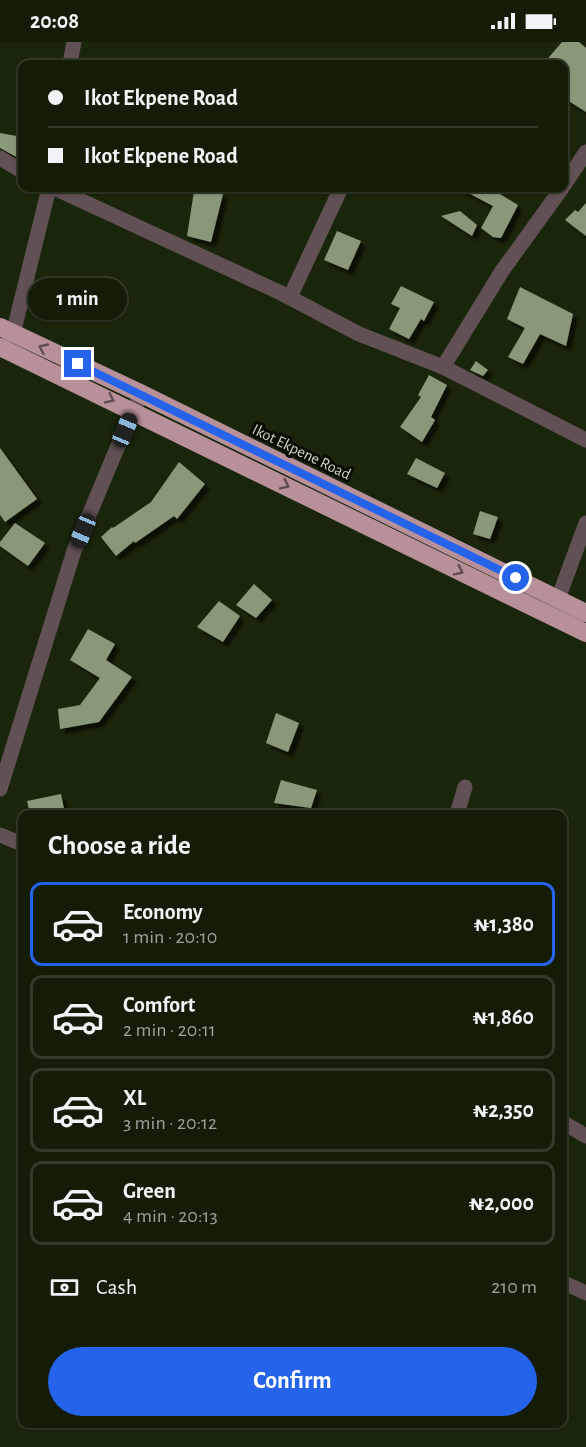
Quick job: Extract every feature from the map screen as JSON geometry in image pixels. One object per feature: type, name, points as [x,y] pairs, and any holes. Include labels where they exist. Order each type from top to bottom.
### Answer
[{"type":"highway","name":"Ikot Ekpene Road","points":[[7,331],[142,394],[586,613]]},
{"type":"highway","points":[[0,346],[586,633]]},
{"type":"street","points":[[71,60],[74,42]]},
{"type":"street","points":[[568,179],[586,152]]},
{"type":"street","points":[[0,158],[18,169]]},
{"type":"street","points":[[7,331],[48,192]]},
{"type":"street","points":[[63,192],[290,297],[359,334],[442,367],[586,440]]},
{"type":"street","points":[[290,297],[338,192]]},
{"type":"street","points":[[442,367],[502,271],[559,192]]},
{"type":"street","points":[[0,789],[74,551],[133,410],[142,394]]},
{"type":"street","points":[[558,599],[586,523]]},
{"type":"street","points":[[458,810],[465,788]]},
{"type":"street","points":[[0,835],[18,842]]},
{"type":"street","points":[[567,1125],[586,1136]]},
{"type":"street","points":[[567,1284],[586,1293]]},
{"type":"building","points":[[562,42],[579,42],[586,48],[586,112],[568,101],[568,60],[546,60]]},
{"type":"building","points":[[0,133],[18,136],[18,158],[0,148]]},
{"type":"building","points":[[194,192],[223,194],[211,242],[187,236]]},
{"type":"building","points":[[467,192],[497,192],[518,205],[501,238],[493,237],[481,228],[493,206]]},
{"type":"building","points":[[586,203],[586,236],[565,220],[575,210],[578,212]]},
{"type":"building","points":[[460,211],[477,225],[472,236],[441,216]]},
{"type":"building","points":[[337,231],[361,241],[348,270],[324,260]]},
{"type":"building","points":[[401,286],[434,302],[424,321],[421,319],[409,339],[389,329],[400,308],[391,304]]},
{"type":"building","points":[[520,287],[573,314],[566,346],[540,334],[523,364],[508,357],[525,328],[507,319]]},
{"type":"building","points":[[476,361],[488,370],[483,376],[470,370]]},
{"type":"building","points":[[429,375],[447,385],[431,417],[435,420],[422,442],[400,427],[421,397],[418,395]]},
{"type":"building","points":[[0,448],[37,499],[5,522],[0,515]]},
{"type":"building","points":[[416,458],[445,473],[437,488],[407,474]]},
{"type":"building","points":[[179,462],[205,484],[177,519],[174,516],[135,543],[134,541],[116,556],[101,537],[112,527],[151,502]]},
{"type":"building","points":[[480,511],[498,517],[490,539],[473,534]]},
{"type":"building","points":[[15,523],[45,543],[28,566],[0,546],[0,542]]},
{"type":"building","points":[[254,584],[272,600],[256,618],[236,605]]},
{"type":"building","points":[[219,601],[240,616],[223,642],[197,627]]},
{"type":"building","points":[[88,629],[115,644],[106,660],[132,677],[99,722],[60,729],[58,709],[80,705],[100,678],[70,660]]},
{"type":"building","points":[[276,713],[299,723],[288,752],[266,743]]},
{"type":"building","points":[[281,780],[317,790],[311,808],[274,803]]},
{"type":"building","points":[[61,794],[64,810],[29,810],[27,801]]},
{"type":"route","points":[[78,364],[516,578]]}]
